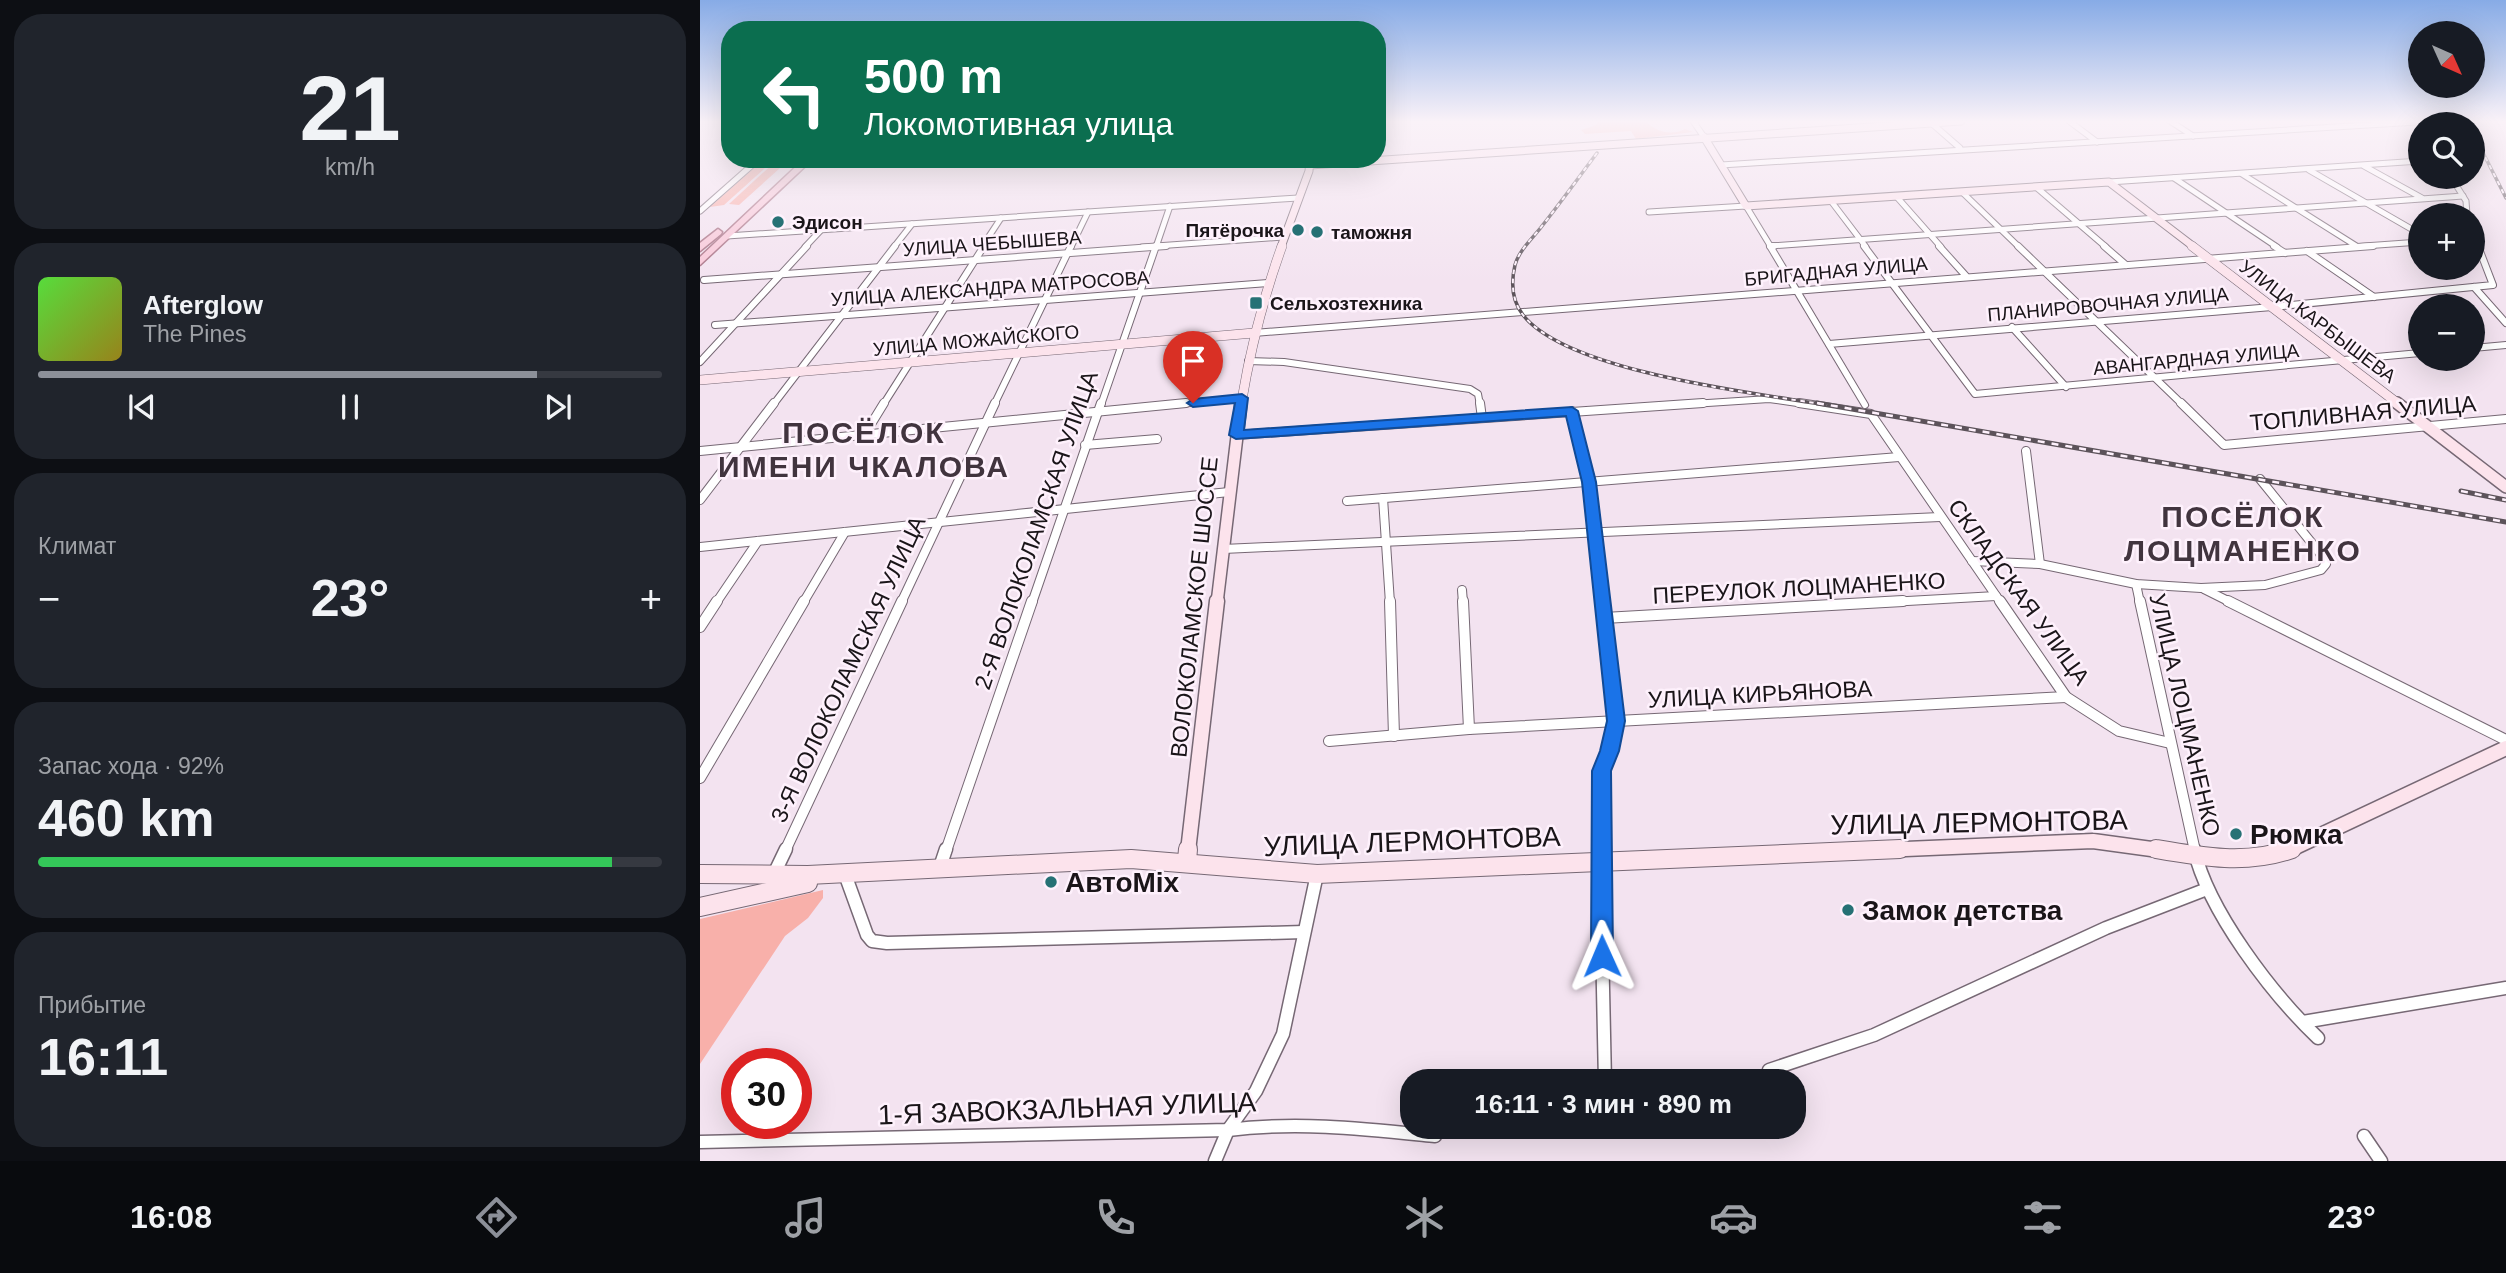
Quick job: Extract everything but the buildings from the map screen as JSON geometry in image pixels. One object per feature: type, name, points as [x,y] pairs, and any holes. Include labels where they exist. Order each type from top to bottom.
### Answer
[{"type":"main road","points":[[700,248],[779,175]]},
{"type":"main road","points":[[700,262],[791,175]]},
{"type":"main road","name":"ВОЛОКОЛАМСКОЕ ШОССЕ","points":[[1223,550],[1236,435],[1254,333]]},
{"type":"main road","points":[[2197,855],[2250,859],[2284,853],[2506,748]]},
{"type":"main road","name":"УЛИЦА ЛЕРМОНТОВА","points":[[772,878],[864,875]]},
{"type":"street","points":[[700,211],[741,175]]},
{"type":"street","name":"ВОЛОКОЛАМСКОЕ ШОССЕ","points":[[1254,333],[1283,237],[1306,175]]},
{"type":"street","points":[[1727,175],[1865,405]]},
{"type":"street","points":[[1649,212],[2221,175]]},
{"type":"street","points":[[2243,175],[2359,247]]},
{"type":"street","points":[[2319,175],[2408,227]]},
{"type":"street","points":[[2381,175],[2423,198]]},
{"type":"street","points":[[2174,178],[2285,253]]},
{"type":"street","name":"УЛИЦА КАРБЫШЕВА","points":[[2109,182],[2506,487]]},
{"type":"street","points":[[2036,187],[2126,265]]},
{"type":"street","points":[[2459,189],[2466,203]]},
{"type":"street","points":[[1962,192],[2152,378]]},
{"type":"street","points":[[1770,246],[2463,196]]},
{"type":"street","points":[[1896,197],[1966,276]]},
{"type":"street","points":[[727,236],[1298,198]]},
{"type":"street","points":[[1831,201],[1932,334]]},
{"type":"street","name":"2-Я ВОЛОКОЛАМСКАЯ УЛИЦА","points":[[940,867],[1170,206]]},
{"type":"street","name":"3-Я ВОЛОКОЛАМСКАЯ УЛИЦА","points":[[772,878],[1018,354],[1088,212]]},
{"type":"street","points":[[865,434],[1001,218]]},
{"type":"street","points":[[700,500],[912,224]]},
{"type":"street","points":[[700,362],[821,230]]},
{"type":"street","name":"УЛИЦА ЧЕБЫШЕВА","points":[[704,280],[1283,237]]},
{"type":"street","name":"БРИГАДНАЯ УЛИЦА","points":[[1254,333],[2408,243]]},
{"type":"street","points":[[2307,251],[2374,296]]},
{"type":"street","points":[[2473,287],[2493,285],[2485,265]]},
{"type":"street","name":"УЛИЦА АЛЕКСАНДРА МАТРОСОВА","points":[[715,325],[1268,283]]},
{"type":"street","points":[[2473,287],[2506,323]]},
{"type":"street","name":"ПЛАНИРОВОЧНАЯ УЛИЦА","points":[[1829,344],[2272,307],[2473,287]]},
{"type":"street","points":[[2012,327],[2066,387]]},
{"type":"street","name":"УЛИЦА МОЖАЙСКОГО","points":[[700,380],[1254,333]]},
{"type":"street","name":"АВАНГАРДНАЯ УЛИЦА","points":[[1932,334],[1975,394],[2408,354]]},
{"type":"street","points":[[2485,347],[2506,345]]},
{"type":"street","points":[[1248,361],[1284,362],[1470,389],[1478,394],[1482,418]]},
{"type":"street","name":"ТОПЛИВНАЯ УЛИЦА","points":[[2152,378],[2224,445],[2506,419]]},
{"type":"street","points":[[700,451],[1242,398]]},
{"type":"street","name":"СКЛАДСКАЯ УЛИЦА","points":[[1572,411],[1769,399],[1871,414],[2066,697],[2119,732],[2170,743]]},
{"type":"street","points":[[1236,435],[1572,411],[1589,482],[1616,721],[1601,771],[1600,862],[1605,1069]]},
{"type":"street","points":[[1085,446],[1157,439]]},
{"type":"street","points":[[2026,451],[2040,564]]},
{"type":"street","points":[[1348,501],[1899,457]]},
{"type":"street","points":[[1972,561],[2040,564],[2136,584],[2201,588],[2265,585],[2320,570],[2326,564],[2260,479]]},
{"type":"street","points":[[700,547],[1230,492]]},
{"type":"street","points":[[1383,498],[1391,625],[1394,736]]},
{"type":"street","points":[[1223,550],[1940,517]]},
{"type":"street","points":[[700,778],[845,532]]},
{"type":"street","points":[[700,627],[758,541]]},
{"type":"street","name":"ВОЛОКОЛАМСКОЕ ШОССЕ","points":[[1187,861],[1223,550]]},
{"type":"street","name":"УЛИЦА ЛОЦМАНЕНКО","points":[[2136,584],[2197,855]]},
{"type":"street","points":[[2201,588],[2506,740]]},
{"type":"street","points":[[1462,590],[1469,729]]},
{"type":"street","name":"ПЕРЕУЛОК ЛОЦМАНЕНКО","points":[[1604,618],[1996,596]]},
{"type":"street","name":"УЛИЦА КИРЬЯНОВА","points":[[1329,740],[1469,729],[2066,697]]},
{"type":"street","name":"УЛИЦА ЛЕРМОНТОВА","points":[[864,875],[940,867],[1131,859],[1187,861],[1251,872],[1317,874],[2080,841],[2120,842],[2197,855]]},
{"type":"street","points":[[2197,855],[2199,871],[2207,889],[2288,1009],[2318,1038]]},
{"type":"street","name":"УЛИЦА ЛЕРМОНТОВА","points":[[700,874],[772,878]]},
{"type":"street","points":[[1215,1161],[1228,1130],[1256,1091],[1283,1034],[1317,874]]},
{"type":"street","points":[[700,907],[775,889],[864,875]]},
{"type":"street","points":[[846,877],[867,935],[872,941],[887,943],[1304,932]]},
{"type":"street","points":[[1772,1069],[1874,1035],[2106,928],[2207,889]]},
{"type":"street","points":[[2303,1022],[2506,988]]},
{"type":"street","name":"1-Я ЗАВОКЗАЛЬНАЯ УЛИЦА","points":[[700,1142],[1228,1130],[1256,1126],[1340,1128],[1400,1133]]},
{"type":"street","points":[[2364,1136],[2381,1161]]},
{"type":"shaded area","points":[[746,175],[757,175],[724,205],[710,207]]},
{"type":"shaded area","points":[[760,175],[772,175],[739,205],[729,204]]},
{"type":"shaded area","points":[[823,890],[823,898],[808,918],[785,936],[700,1064],[700,919]]},
{"type":"railway","points":[[1580,175],[1517,260],[1513,291],[1523,315],[1546,335],[1579,351],[1620,365],[1711,386],[1827,405]]},
{"type":"railway","points":[[2494,175],[2506,198]]},
{"type":"railway","points":[[1817,403],[2506,522]]},
{"type":"railway","points":[[2461,491],[2506,500]]},
{"type":"place","name":"Эдисон","points":[[778,222]]},
{"type":"place","name":"Пятёрочка","points":[[1298,230]]},
{"type":"place","name":"таможня","points":[[1317,232]]},
{"type":"place","name":"Сельхозтехника","points":[[1256,303]]},
{"type":"place","name":"Рюмка","points":[[2236,834]]},
{"type":"place","name":"АвтоMix","points":[[1051,882]]},
{"type":"place","name":"Замок детства","points":[[1848,910]]},
{"type":"district","name":"ПОСЁЛОК ИМЕНИ ЧКАЛОВА","points":[[864,450]]},
{"type":"district","name":"ПОСЁЛОК ЛОЦМАНЕНКО","points":[[2243,534]]},
{"type":"route","points":[[1193,403],[1242,398],[1236,435],[1572,411],[1589,482],[1616,721],[1601,771],[1602,956]]}]
